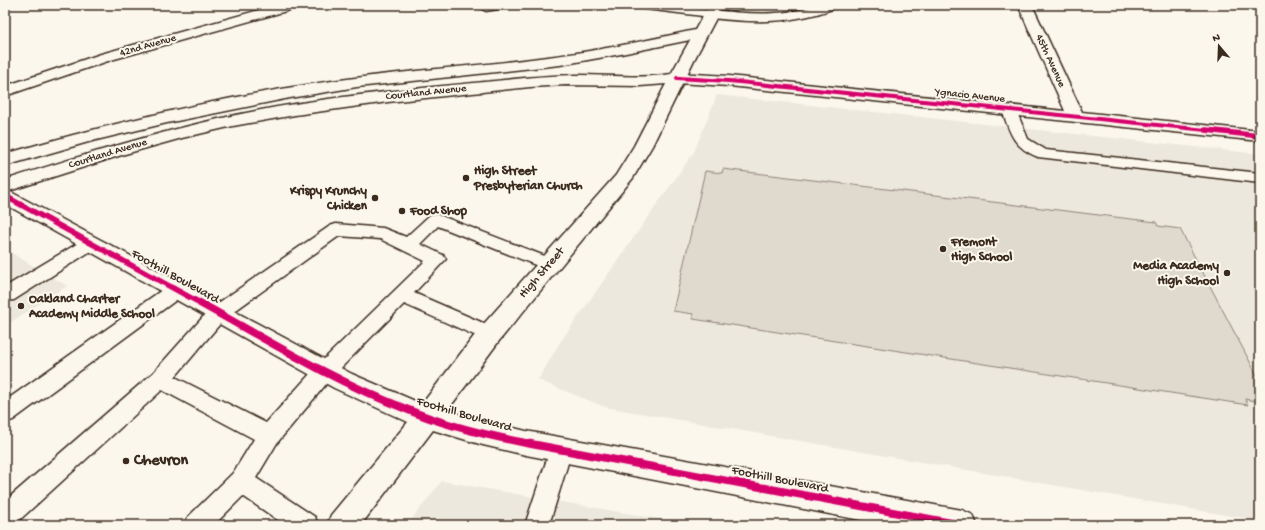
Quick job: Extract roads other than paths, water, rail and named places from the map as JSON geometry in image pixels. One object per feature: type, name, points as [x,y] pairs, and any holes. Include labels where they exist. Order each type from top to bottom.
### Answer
[{"type":"main road","name":"42nd Avenue","points":[[5,91],[106,57],[292,5]]},
{"type":"main road","points":[[714,10],[754,19],[794,16],[830,5]]},
{"type":"main road","name":"45th Avenue","points":[[1025,5],[1076,117]]},
{"type":"main road","name":"High Street","points":[[342,525],[490,334],[623,178],[643,146],[677,78],[714,10]]},
{"type":"main road","name":"Courtland Avenue","points":[[5,160],[119,128],[264,97],[333,86],[573,59],[701,33]]},
{"type":"main road","name":"Courtland Avenue","points":[[500,68],[576,64],[622,66],[666,72],[677,78]]},
{"type":"main road","name":"Ygnacio Avenue","points":[[677,78],[729,81],[1260,136]]},
{"type":"main road","name":"Courtland Avenue","points":[[5,186],[124,148],[178,134],[282,111],[375,98],[504,85],[576,80],[660,81],[677,78]]},
{"type":"main road","name":"Foothill Boulevard","points":[[5,196],[325,371],[384,401],[427,417],[509,440],[962,525]]},
{"type":"lane","points":[[486,8],[506,5]]},
{"type":"lane","points":[[637,5],[714,10]]},
{"type":"lane","points":[[1009,110],[1022,143],[1034,151],[1043,154],[1260,178]]},
{"type":"lane","points":[[408,245],[436,220],[550,264]]},
{"type":"lane","points":[[5,517],[160,379],[218,313],[336,230],[383,234],[437,259],[325,371],[269,436],[241,481],[197,525]]},
{"type":"lane","points":[[7,295],[90,243]]},
{"type":"lane","points":[[5,413],[176,290]]},
{"type":"lane","points":[[401,295],[490,334]]},
{"type":"lane","points":[[160,379],[269,436]]},
{"type":"lane","points":[[537,525],[561,450]]},
{"type":"lane","points":[[241,481],[306,525]]},
{"type":"place","name":"High Street Presbyterian Church","points":[[466,178]]},
{"type":"place","name":"Krispy Krunchy Chicken","points":[[375,198]]},
{"type":"place","name":"Food Shop","points":[[402,211]]},
{"type":"place","name":"Fremont High School","points":[[943,249]]},
{"type":"place","name":"Media Academy High School","points":[[1227,273]]},
{"type":"place","name":"Oakland Charter Academy Middle School","points":[[21,306]]},
{"type":"place","name":"Chevron","points":[[126,461]]}]
